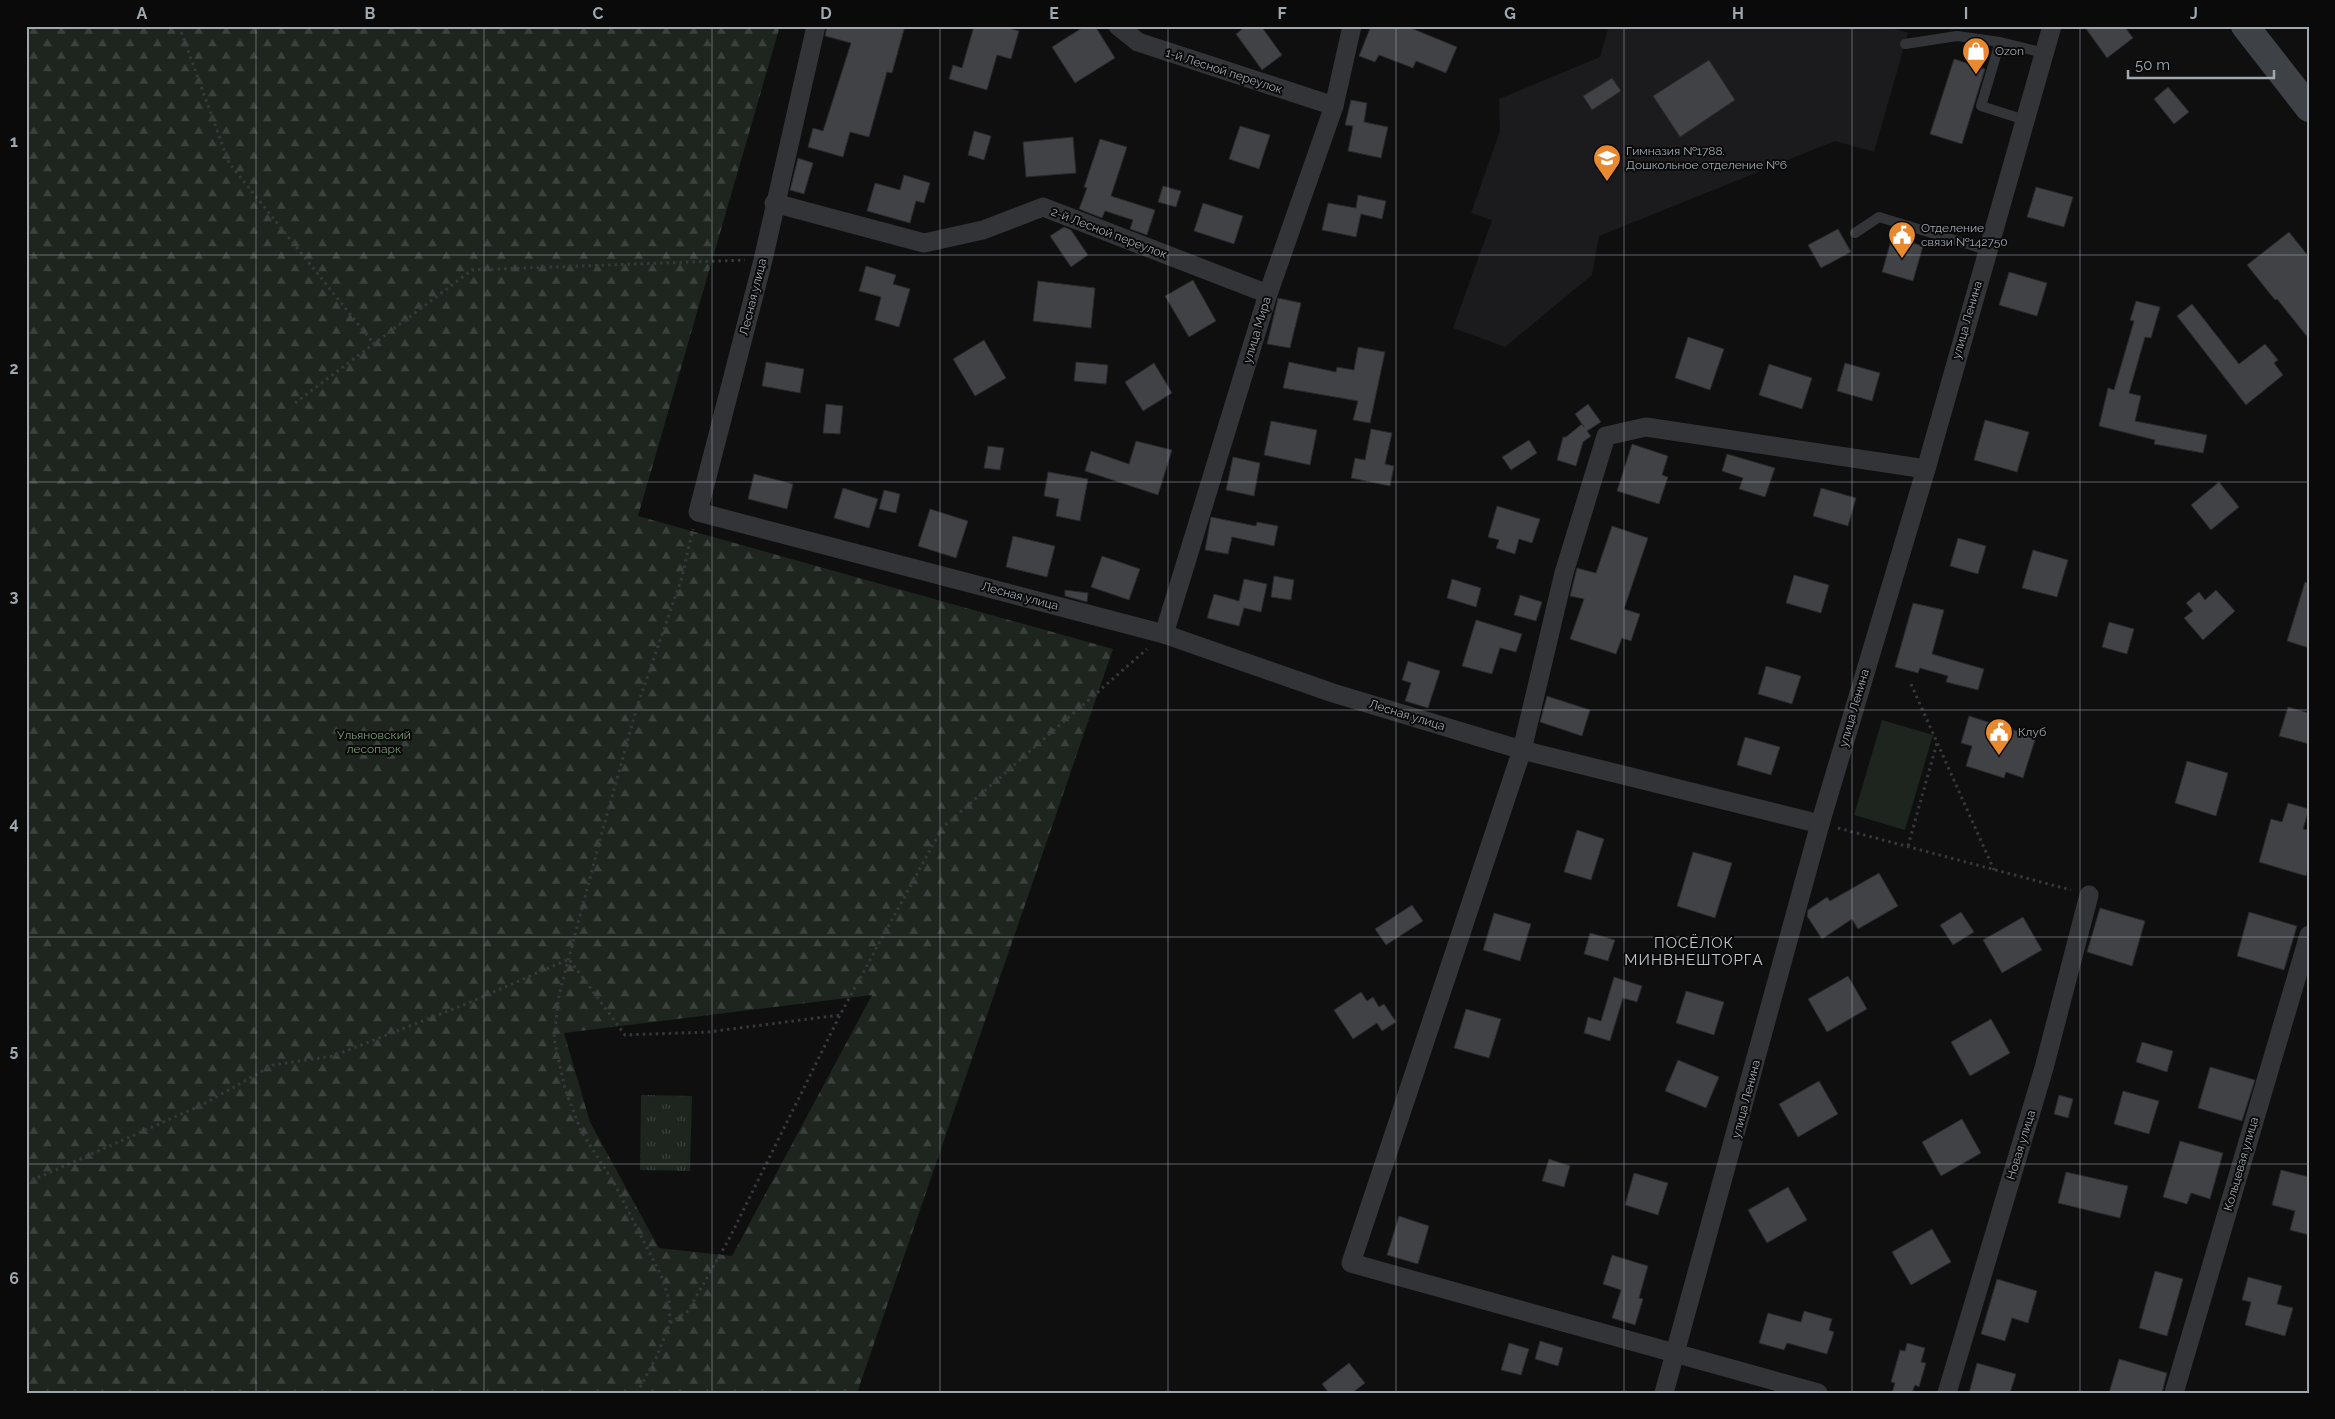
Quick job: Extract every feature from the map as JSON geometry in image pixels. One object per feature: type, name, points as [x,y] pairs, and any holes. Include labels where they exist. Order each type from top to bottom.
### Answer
[{"type":"main road","points":[[2245,26],[2309,108]]},
{"type":"street","name":"Лесная улица","points":[[816,26],[774,203],[763,260],[698,512],[1164,634],[1333,693],[1522,750],[1820,824]]},
{"type":"street","name":"1-й Лесной переулок","points":[[1118,26],[1138,42],[1334,106]]},
{"type":"street","name":"улица Мира","points":[[1164,634],[1268,294],[1334,106],[1352,26]]},
{"type":"street","name":"улица Ленина","points":[[1664,1393],[1820,824],[1926,469],[2052,26]]},
{"type":"street","name":"2-й Лесной переулок","points":[[774,203],[924,244],[983,230],[1043,207],[1268,294]]},
{"type":"street","points":[[1818,1393],[1352,1263],[1522,750],[1564,573],[1606,436],[1646,426],[1926,469]]},
{"type":"street","name":"Новая улица","points":[[1947,1393],[2044,1068],[2089,895]]},
{"type":"street","name":"Кольцевая улица","points":[[2174,1393],[2309,935]]},
{"type":"lane","points":[[1905,44],[1957,36],[2000,42],[2044,53]]},
{"type":"lane","points":[[2000,42],[1981,106],[2025,120]]},
{"type":"lane","points":[[1855,233],[1879,218],[1987,250]]},
{"type":"path","points":[[179,26],[229,163],[374,344]]},
{"type":"path","points":[[295,403],[472,270],[763,260]]},
{"type":"path","points":[[637,1393],[657,1356],[670,1323],[668,1299],[661,1275],[614,1183],[581,1132],[565,1089],[554,1038],[559,995],[634,716],[682,577],[698,512]]},
{"type":"path","points":[[670,1323],[688,1310],[729,1239],[840,1015],[942,828],[1164,634]]},
{"type":"path","points":[[1911,684],[1994,870]]},
{"type":"path","points":[[1908,846],[1937,743]]},
{"type":"path","points":[[1820,824],[2089,895]]},
{"type":"path","points":[[569,959],[625,1035],[708,1032],[840,1015]]},
{"type":"path","points":[[26,1183],[204,1104],[273,1065],[333,1056],[466,1004],[569,959]]},
{"type":"shaded area","name":"Гимназия №1788. Дошкольное отделение №6","points":[[1609,26],[1885,26],[1908,33],[1874,152],[1835,141],[1599,236],[1592,275],[1505,347],[1453,328],[1492,220],[1471,213],[1500,131],[1499,99],[1600,57]]},
{"type":"green space","name":"Ульяновский лесопарк","points":[[26,26],[780,26],[638,516],[1113,649],[857,1393],[26,1393]],"holes":[[[872,995],[732,1256],[659,1248],[590,1122],[564,1033]]]},
{"type":"green space","points":[[1882,720],[1933,735],[1905,830],[1854,815]]},
{"type":"green space","points":[[641,1095],[692,1096],[690,1171],[640,1170]]},
{"type":"building","points":[[827,26],[905,26],[892,73],[887,72],[869,137],[850,132],[843,157],[808,147],[813,128],[823,131],[851,43],[825,36]]},
{"type":"building","points":[[974,26],[1001,26],[1019,31],[1011,59],[997,55],[987,90],[949,79],[953,65],[962,68]]},
{"type":"building","points":[[1085,26],[1095,26],[1115,58],[1075,83],[1052,47]]},
{"type":"building","points":[[1246,26],[1261,26],[1282,55],[1262,70],[1236,34]]},
{"type":"building","points":[[1371,26],[1406,26],[1457,47],[1446,73],[1416,61],[1413,68],[1379,55],[1375,62],[1359,56]]},
{"type":"building","points":[[2084,26],[2124,26],[2133,38],[2107,58]]},
{"type":"building","points":[[1954,59],[1985,69],[1962,144],[1930,134]]},
{"type":"building","points":[[1709,60],[1735,100],[1680,137],[1653,96]]},
{"type":"building","points":[[1612,78],[1621,91],[1592,110],[1583,96]]},
{"type":"building","points":[[2168,87],[2189,112],[2174,124],[2154,99]]},
{"type":"building","points":[[1351,100],[1367,103],[1364,122],[1388,127],[1381,158],[1348,151],[1353,126],[1345,125]]},
{"type":"building","points":[[1240,126],[1270,135],[1259,169],[1229,159]]},
{"type":"building","points":[[974,131],[991,136],[984,160],[968,155]]},
{"type":"building","points":[[1073,137],[1076,173],[1026,177],[1023,142]]},
{"type":"building","points":[[1100,139],[1127,147],[1111,196],[1155,210],[1147,235],[1130,229],[1133,220],[1105,211],[1102,218],[1079,209],[1087,188],[1084,187]]},
{"type":"building","points":[[798,158],[813,163],[804,194],[790,190]]},
{"type":"building","points":[[904,175],[930,183],[924,203],[916,201],[910,223],[867,211],[875,183],[900,190]]},
{"type":"building","points":[[1163,186],[1181,191],[1176,207],[1158,202]]},
{"type":"building","points":[[2036,187],[2073,197],[2064,227],[2027,217]]},
{"type":"building","points":[[1358,195],[1386,201],[1382,219],[1361,214],[1356,237],[1322,230],[1328,203],[1356,208]]},
{"type":"building","points":[[1203,203],[1243,216],[1234,244],[1194,231]]},
{"type":"building","points":[[1064,227],[1071,230],[1088,255],[1071,267],[1050,236]]},
{"type":"building","points":[[1838,229],[1851,252],[1821,268],[1808,245]]},
{"type":"building","points":[[2289,232],[2309,257],[2309,339],[2247,265]]},
{"type":"building","name":"Отделение связи №142750","points":[[1892,237],[1923,246],[1913,281],[1882,272]]},
{"type":"building","points":[[866,266],[896,275],[893,284],[910,289],[899,327],[875,320],[881,297],[859,291]]},
{"type":"building","points":[[2009,272],[2047,283],[2037,316],[1999,305]]},
{"type":"building","points":[[1193,280],[1216,321],[1189,337],[1165,296]]},
{"type":"building","points":[[1038,281],[1095,288],[1091,328],[1033,321]]},
{"type":"building","points":[[1278,298],[1301,303],[1290,348],[1267,344]]},
{"type":"building","points":[[2136,301],[2160,307],[2151,338],[2145,337],[2129,393],[2141,396],[2135,421],[2207,435],[2203,453],[2154,444],[2155,440],[2099,426],[2108,388],[2114,390],[2134,321],[2130,320]]},
{"type":"building","points":[[2192,304],[2239,364],[2265,344],[2278,360],[2274,363],[2283,375],[2246,405],[2177,316]]},
{"type":"building","points":[[1688,337],[1724,349],[1710,390],[1675,378]]},
{"type":"building","points":[[984,340],[1006,378],[975,396],[953,359]]},
{"type":"building","points":[[1358,347],[1385,352],[1370,423],[1353,420],[1358,401],[1283,388],[1289,362],[1336,372],[1337,367],[1354,370]]},
{"type":"building","points":[[766,362],[804,369],[800,393],[762,386]]},
{"type":"building","points":[[1076,362],[1108,365],[1106,384],[1074,381]]},
{"type":"building","points":[[1154,363],[1172,393],[1143,411],[1125,382]]},
{"type":"building","points":[[1845,363],[1880,373],[1872,401],[1837,391]]},
{"type":"building","points":[[1769,364],[1812,378],[1802,409],[1759,395]]},
{"type":"building","points":[[826,404],[843,406],[840,434],[823,433]]},
{"type":"building","points":[[1588,404],[1601,422],[1587,431],[1591,436],[1583,442],[1576,466],[1557,460],[1563,437],[1566,437],[1582,424],[1575,414]]},
{"type":"building","points":[[1985,420],[2029,432],[2017,472],[1974,460]]},
{"type":"building","points":[[1271,421],[1317,430],[1310,465],[1264,455]]},
{"type":"building","points":[[1371,429],[1392,433],[1385,464],[1394,466],[1390,486],[1351,478],[1355,458],[1365,460]]},
{"type":"building","points":[[1529,440],[1537,453],[1511,470],[1502,457]]},
{"type":"building","points":[[1136,441],[1172,450],[1158,495],[1085,471],[1091,451],[1129,464]]},
{"type":"building","points":[[1632,444],[1668,456],[1662,475],[1668,477],[1659,504],[1617,491]]},
{"type":"building","points":[[988,446],[1004,448],[1000,470],[984,468]]},
{"type":"building","points":[[1727,454],[1775,468],[1765,497],[1739,489],[1743,478],[1722,471]]},
{"type":"building","points":[[1233,457],[1260,463],[1254,496],[1226,490]]},
{"type":"building","points":[[1048,472],[1088,479],[1080,521],[1056,516],[1059,499],[1044,496]]},
{"type":"building","points":[[754,474],[793,484],[787,509],[748,499]]},
{"type":"building","points":[[2219,482],[2239,507],[2211,530],[2191,505]]},
{"type":"building","points":[[843,488],[878,499],[869,528],[834,518]]},
{"type":"building","points":[[1821,488],[1856,498],[1848,526],[1813,516]]},
{"type":"building","points":[[884,490],[900,494],[896,513],[879,509]]},
{"type":"building","points":[[1497,506],[1540,519],[1532,543],[1519,539],[1515,554],[1496,548],[1499,540],[1488,537]]},
{"type":"building","points":[[930,509],[968,521],[956,558],[918,546]]},
{"type":"building","points":[[1211,517],[1256,526],[1257,522],[1278,526],[1274,546],[1232,537],[1228,554],[1205,550]]},
{"type":"building","points":[[1612,526],[1648,538],[1624,609],[1640,614],[1631,641],[1622,638],[1616,654],[1570,639],[1584,599],[1570,596],[1577,568],[1596,573]]},
{"type":"building","points":[[1013,536],[1055,546],[1047,577],[1006,567]]},
{"type":"building","points":[[1958,538],[1986,546],[1978,574],[1950,566]]},
{"type":"building","points":[[2033,550],[2068,560],[2057,597],[2022,588]]},
{"type":"building","points":[[1102,556],[1140,569],[1129,600],[1091,587]]},
{"type":"building","points":[[1794,575],[1829,585],[1821,613],[1786,603]]},
{"type":"building","points":[[1274,576],[1294,580],[1291,600],[1271,597]]},
{"type":"building","points":[[1244,579],[1267,584],[1261,612],[1244,608],[1239,626],[1207,618],[1214,594],[1239,601]]},
{"type":"building","points":[[1452,579],[1481,588],[1476,607],[1447,598]]},
{"type":"building","points":[[2305,582],[2309,583],[2309,648],[2287,641]]},
{"type":"building","points":[[1065,590],[1088,593],[1087,602],[1065,596]]},
{"type":"building","points":[[2216,590],[2235,611],[2203,640],[2184,618],[2193,611],[2186,603],[2199,592],[2205,600]]},
{"type":"building","points":[[1520,595],[1542,602],[1536,621],[1514,615]]},
{"type":"building","points":[[1913,603],[1944,610],[1932,654],[1984,669],[1978,690],[1946,682],[1948,676],[1920,668],[1918,673],[1895,667]]},
{"type":"building","points":[[1476,620],[1522,634],[1516,652],[1500,648],[1492,674],[1462,666]]},
{"type":"building","points":[[2109,622],[2134,629],[2127,654],[2102,647]]},
{"type":"building","points":[[1408,661],[1440,671],[1428,708],[1405,701],[1411,683],[1402,680]]},
{"type":"building","points":[[1766,666],[1801,676],[1792,704],[1758,694]]},
{"type":"building","points":[[1547,696],[1590,710],[1582,736],[1540,722]]},
{"type":"building","points":[[2288,707],[2309,713],[2309,744],[2279,736]]},
{"type":"building","name":"Клуб","points":[[1969,716],[2036,737],[2023,778],[2006,772],[2004,778],[1966,766],[1972,746],[1961,743]]},
{"type":"building","points":[[1745,737],[1780,747],[1771,775],[1737,765]]},
{"type":"building","points":[[2187,761],[2228,773],[2216,816],[2175,803]]},
{"type":"building","points":[[2288,803],[2309,809],[2303,829],[2309,830],[2309,866],[2306,876],[2259,862],[2271,819],[2282,822]]},
{"type":"building","points":[[1577,830],[1604,839],[1591,880],[1564,872]]},
{"type":"building","points":[[1693,852],[1732,863],[1715,918],[1677,906]]},
{"type":"building","points":[[1879,873],[1898,906],[1858,929],[1852,919],[1822,939],[1807,916],[1808,910],[1827,897],[1830,901]]},
{"type":"building","points":[[1412,905],[1423,921],[1386,945],[1375,929]]},
{"type":"building","points":[[2100,908],[2145,921],[2132,966],[2087,952]]},
{"type":"building","points":[[1961,912],[1974,932],[1953,945],[1940,925]]},
{"type":"building","points":[[2249,912],[2297,926],[2284,970],[2237,956]]},
{"type":"building","points":[[1494,913],[1531,924],[1520,961],[1483,950]]},
{"type":"building","points":[[2023,917],[2042,950],[2002,973],[1983,940]]},
{"type":"building","points":[[1590,933],[1615,940],[1608,961],[1584,954]]},
{"type":"building","points":[[1848,976],[1867,1009],[1827,1032],[1808,999]]},
{"type":"building","points":[[1614,977],[1642,986],[1637,1002],[1623,998],[1610,1041],[1584,1033],[1588,1017],[1601,1021]]},
{"type":"building","points":[[1686,991],[1724,1002],[1714,1035],[1676,1023]]},
{"type":"building","points":[[1361,992],[1367,1001],[1373,997],[1379,1007],[1384,1004],[1396,1022],[1382,1031],[1377,1023],[1353,1039],[1334,1010]]},
{"type":"building","points":[[1466,1009],[1501,1019],[1489,1058],[1454,1048]]},
{"type":"building","points":[[1991,1019],[2010,1053],[1970,1076],[1951,1042]]},
{"type":"building","points":[[2142,1042],[2173,1051],[2167,1072],[2136,1062]]},
{"type":"building","points":[[1678,1060],[1719,1077],[1706,1108],[1665,1091]]},
{"type":"building","points":[[2210,1067],[2255,1080],[2242,1121],[2198,1108]]},
{"type":"building","points":[[1819,1081],[1838,1114],[1798,1137],[1779,1104]]},
{"type":"building","points":[[2123,1091],[2159,1101],[2149,1134],[2114,1124]]},
{"type":"building","points":[[2059,1095],[2073,1099],[2068,1118],[2054,1114]]},
{"type":"building","points":[[1962,1119],[1981,1153],[1941,1176],[1922,1142]]},
{"type":"building","points":[[2180,1141],[2223,1153],[2210,1199],[2191,1193],[2187,1204],[2163,1197]]},
{"type":"building","points":[[1549,1159],[1570,1166],[1564,1187],[1542,1181]]},
{"type":"building","points":[[2281,1170],[2309,1177],[2309,1235],[2290,1230],[2295,1211],[2272,1205]]},
{"type":"building","points":[[2066,1172],[2128,1186],[2120,1218],[2058,1203]]},
{"type":"building","points":[[1634,1173],[1668,1183],[1658,1215],[1625,1205]]},
{"type":"building","points":[[1788,1187],[1807,1220],[1767,1243],[1748,1210]]},
{"type":"building","points":[[1399,1216],[1429,1226],[1418,1264],[1387,1255]]},
{"type":"building","points":[[1932,1229],[1951,1262],[1911,1285],[1892,1252]]},
{"type":"building","points":[[1612,1255],[1648,1266],[1639,1298],[1643,1299],[1635,1325],[1612,1318],[1621,1290],[1603,1284]]},
{"type":"building","points":[[2155,1271],[2183,1279],[2167,1336],[2139,1328]]},
{"type":"building","points":[[2248,1277],[2282,1286],[2277,1304],[2293,1308],[2285,1336],[2245,1325],[2251,1302],[2242,1300]]},
{"type":"building","points":[[1997,1279],[2037,1291],[2028,1323],[2012,1318],[2005,1341],[1981,1334]]},
{"type":"building","points":[[1804,1311],[1832,1319],[1829,1330],[1834,1332],[1827,1354],[1787,1343],[1784,1350],[1759,1343],[1768,1313],[1801,1322]]},
{"type":"building","points":[[1540,1341],[1563,1348],[1558,1366],[1535,1359]]},
{"type":"building","points":[[1509,1343],[1529,1349],[1521,1375],[1501,1370]]},
{"type":"building","points":[[1907,1343],[1925,1348],[1921,1362],[1926,1363],[1919,1387],[1915,1385],[1912,1393],[1892,1393],[1895,1383],[1891,1382],[1900,1350],[1905,1351]]},
{"type":"building","points":[[2119,1359],[2167,1373],[2162,1393],[2109,1393]]},
{"type":"building","points":[[1349,1363],[1365,1383],[1352,1393],[1329,1393],[1322,1384]]},
{"type":"building","points":[[1977,1363],[2016,1374],[2010,1393],[1969,1393]]},
{"type":"place","name":"Ozon","points":[[1976,75]]},
{"type":"place","name":"Гимназия №1788. Дошкольное отделение №6","points":[[1607,182]]},
{"type":"place","name":"Отделение связи №142750","points":[[1902,259]]},
{"type":"place","name":"Клуб","points":[[1999,756]]},
{"type":"district","name":"ПОСЁЛОК МИНВНЕШТОРГА","points":[[1694,952]]}]
